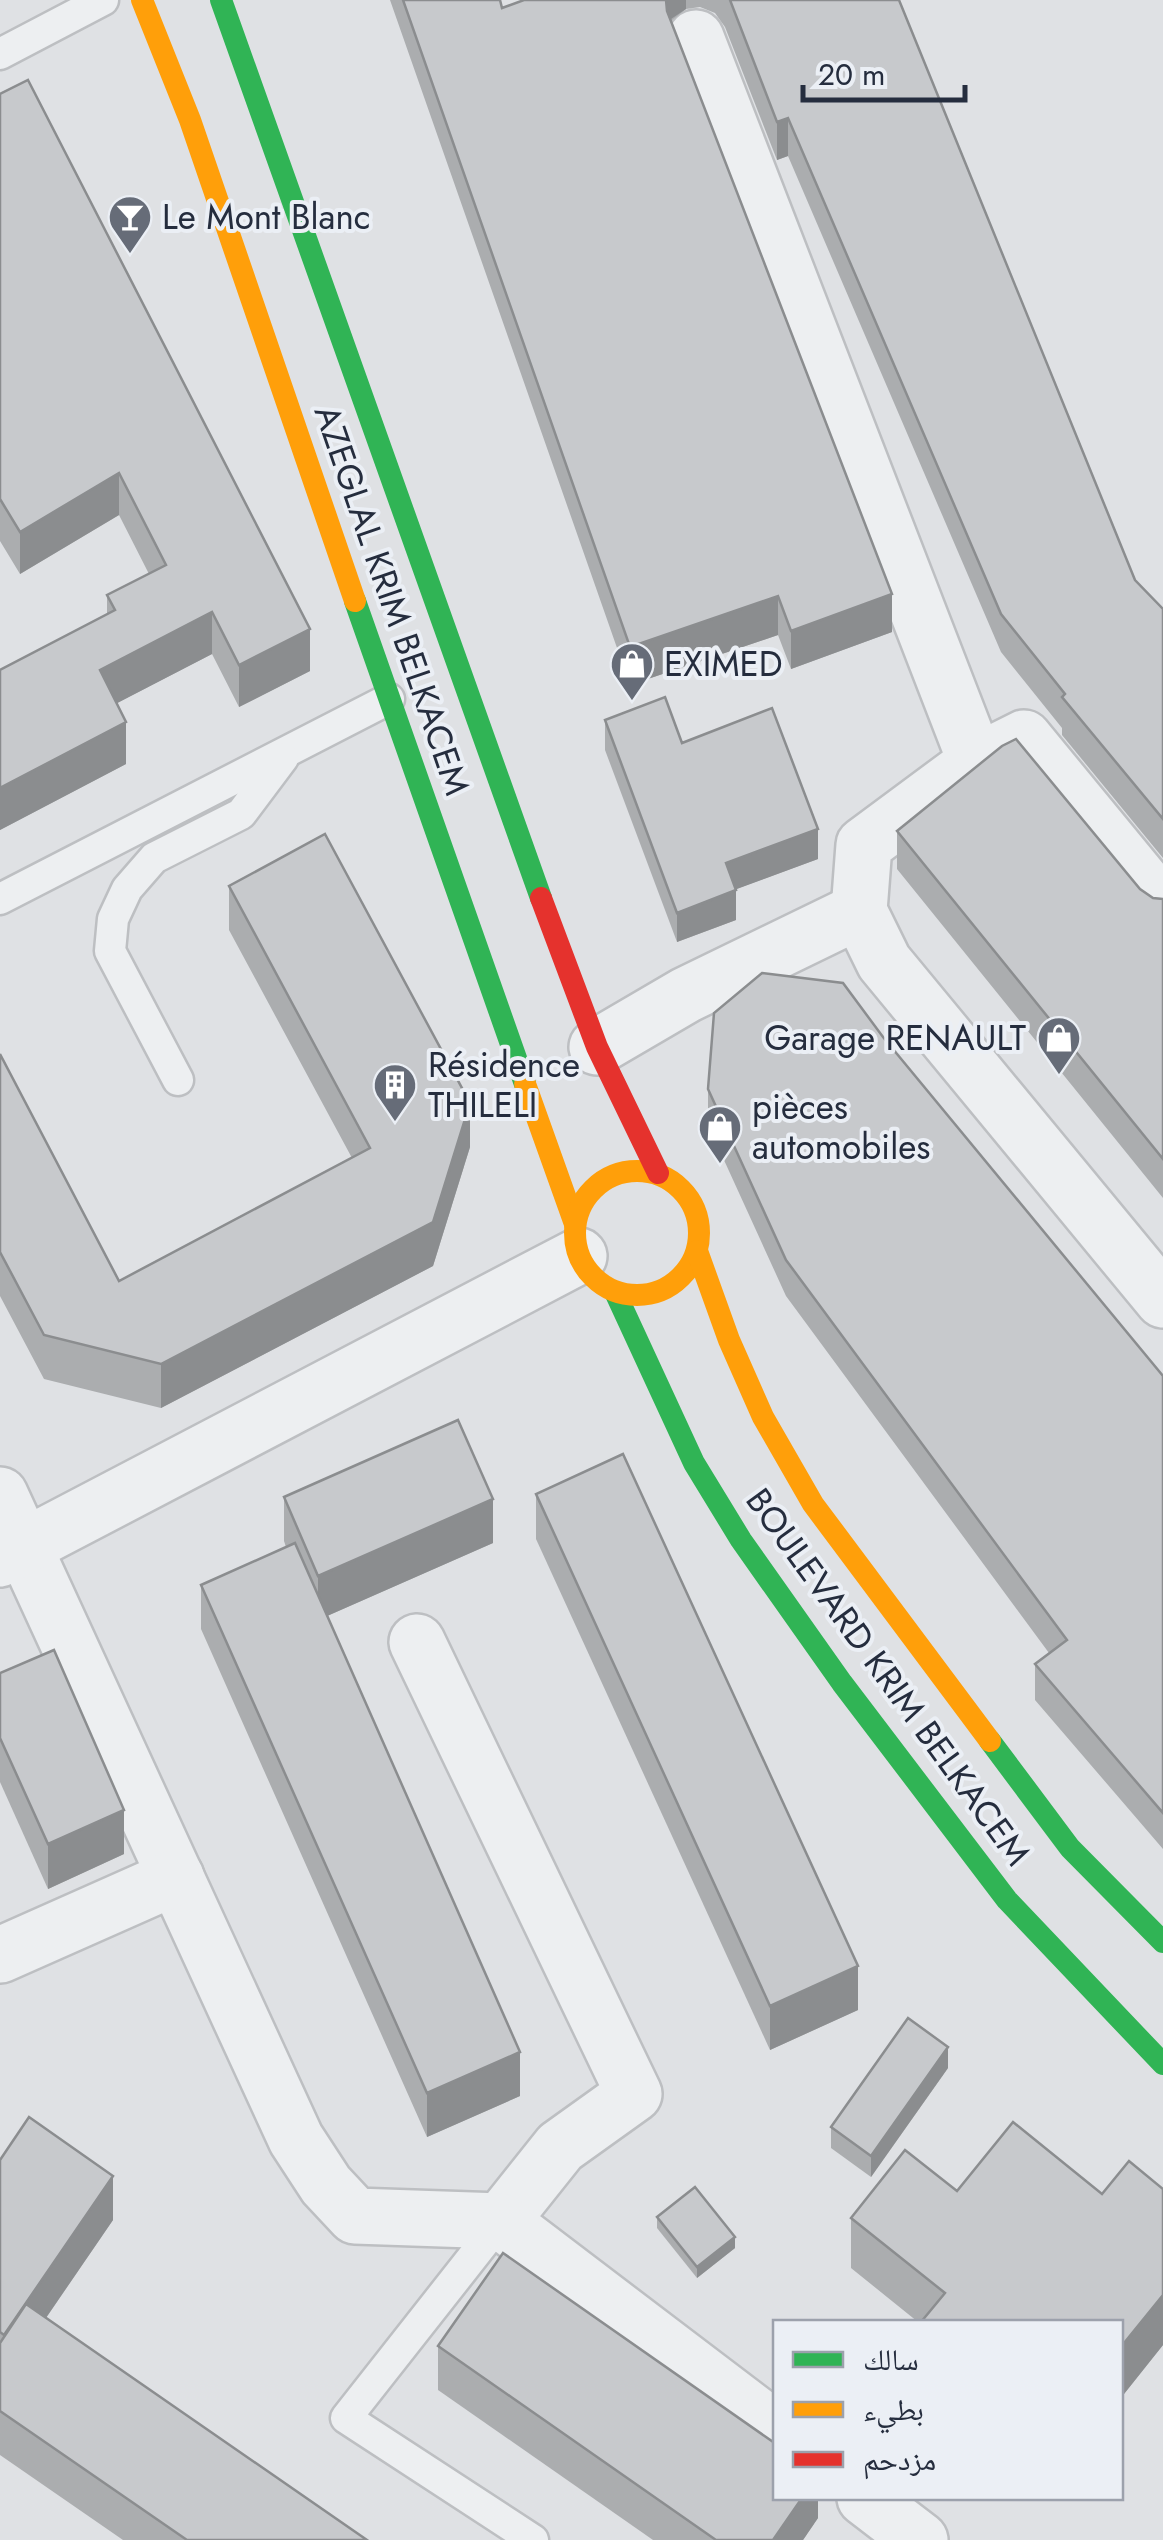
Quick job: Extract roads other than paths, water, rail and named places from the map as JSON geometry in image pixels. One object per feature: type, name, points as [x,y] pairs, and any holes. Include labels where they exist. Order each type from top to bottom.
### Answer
[{"type":"main road","name":"AZEGLAL KRIM BELKACEM","points":[[142,0],[190,120],[389,699],[590,1257]]},
{"type":"main road","points":[[221,0],[516,832],[597,1047],[658,1174]]},
{"type":"main road","points":[[636,1170],[658,1174],[684,1191],[699,1220],[697,1251],[688,1270],[674,1284],[656,1293],[590,1257],[582,1203],[596,1186],[615,1175],[636,1170]]},
{"type":"main road","points":[[697,1251],[729,1340],[764,1416],[814,1504],[1070,1848],[1163,1942]]},
{"type":"main road","name":"BOULEVARD KRIM BELKACEM","points":[[590,1257],[694,1463],[774,1588],[1007,1900],[1163,2064]]},
{"type":"street","points":[[696,38],[976,762]]},
{"type":"street","points":[[1163,908],[1024,738],[976,762],[864,846],[858,911],[884,962],[1163,1300]]},
{"type":"street","points":[[597,1047],[686,995],[858,911]]},
{"type":"street","points":[[12,1552],[590,1257]]},
{"type":"street","points":[[0,1494],[12,1552],[176,1877],[296,2139],[326,2185],[356,2216],[501,2221],[773,2428]]},
{"type":"street","points":[[416,1642],[634,2094],[560,2147],[501,2221]]},
{"type":"street","points":[[0,1955],[176,1877]]},
{"type":"street","points":[[867,2500],[920,2540]]},
{"type":"lane","points":[[0,54],[102,0]]},
{"type":"lane","points":[[0,899],[389,699]]},
{"type":"lane","points":[[178,1080],[110,951],[112,920],[126,889],[154,858],[242,814],[288,751]]},
{"type":"lane","points":[[501,2221],[346,2418],[533,2540]]},
{"type":"place","name":"Le Mont Blanc","points":[[130,255]]},
{"type":"place","name":"EXIMED","points":[[632,702]]},
{"type":"place","name":"Garage RENAULT","points":[[1059,1076]]},
{"type":"place","name":"Résidence THILELI","points":[[395,1123]]},
{"type":"place","name":"pièces automobiles","points":[[720,1165]]}]
